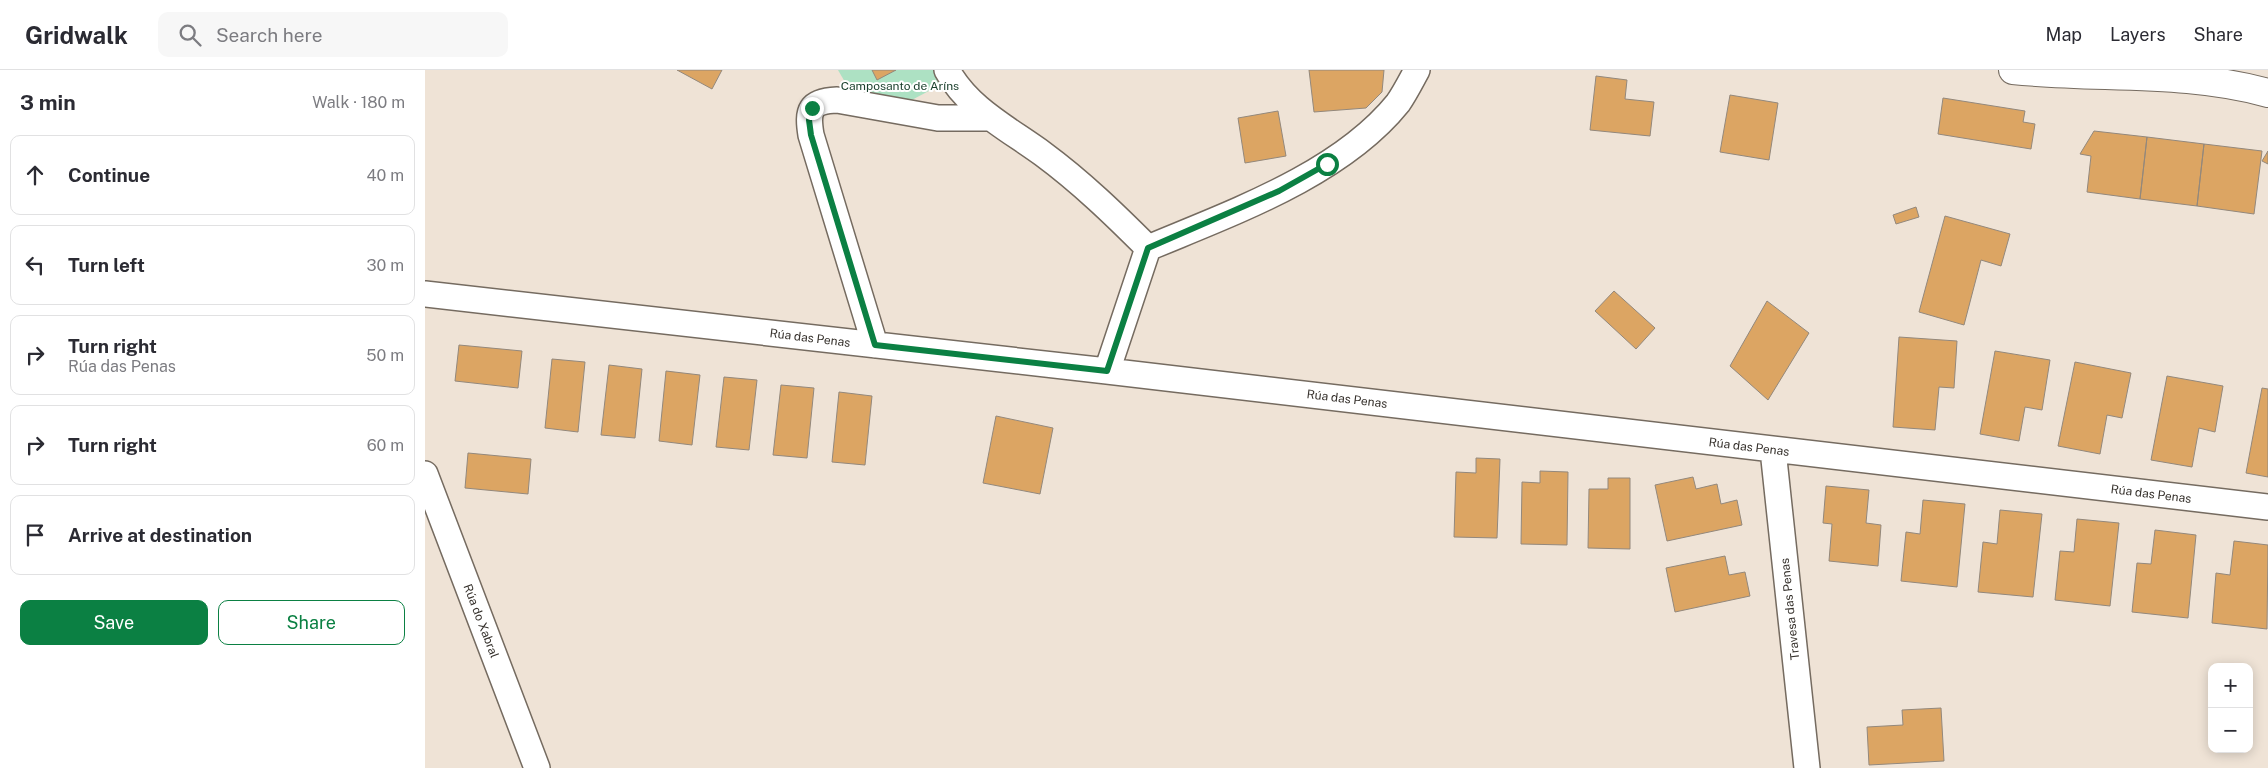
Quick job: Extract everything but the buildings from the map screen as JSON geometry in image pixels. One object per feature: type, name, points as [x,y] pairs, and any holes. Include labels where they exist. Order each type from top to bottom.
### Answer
[{"type":"street","points":[[947,70],[953,82],[988,118],[1043,155],[1108,208],[1148,248]]},
{"type":"street","points":[[1107,371],[1148,248],[1279,191],[1327,164],[1369,132],[1398,102],[1417,70]]},
{"type":"street","points":[[2013,70],[2064,73],[2159,70],[2196,73],[2223,77],[2268,92]]},
{"type":"street","points":[[875,345],[811,135],[809,120],[812,108],[821,101],[837,100],[938,118],[988,118]]},
{"type":"street","name":"Rúa das Penas","points":[[425,294],[1107,371],[2268,507]]},
{"type":"street","name":"Travesa das Penas","points":[[1773,450],[1807,768]]},
{"type":"street","name":"Rúa do Xabral","points":[[425,474],[537,768]]},
{"type":"green space","name":"Camposanto de Aríns","points":[[838,70],[934,70],[942,84],[908,102],[853,96]]},
{"type":"route","points":[[812,108],[809,120],[811,135],[875,345],[1107,371],[1148,248],[1279,191],[1327,164]]}]
